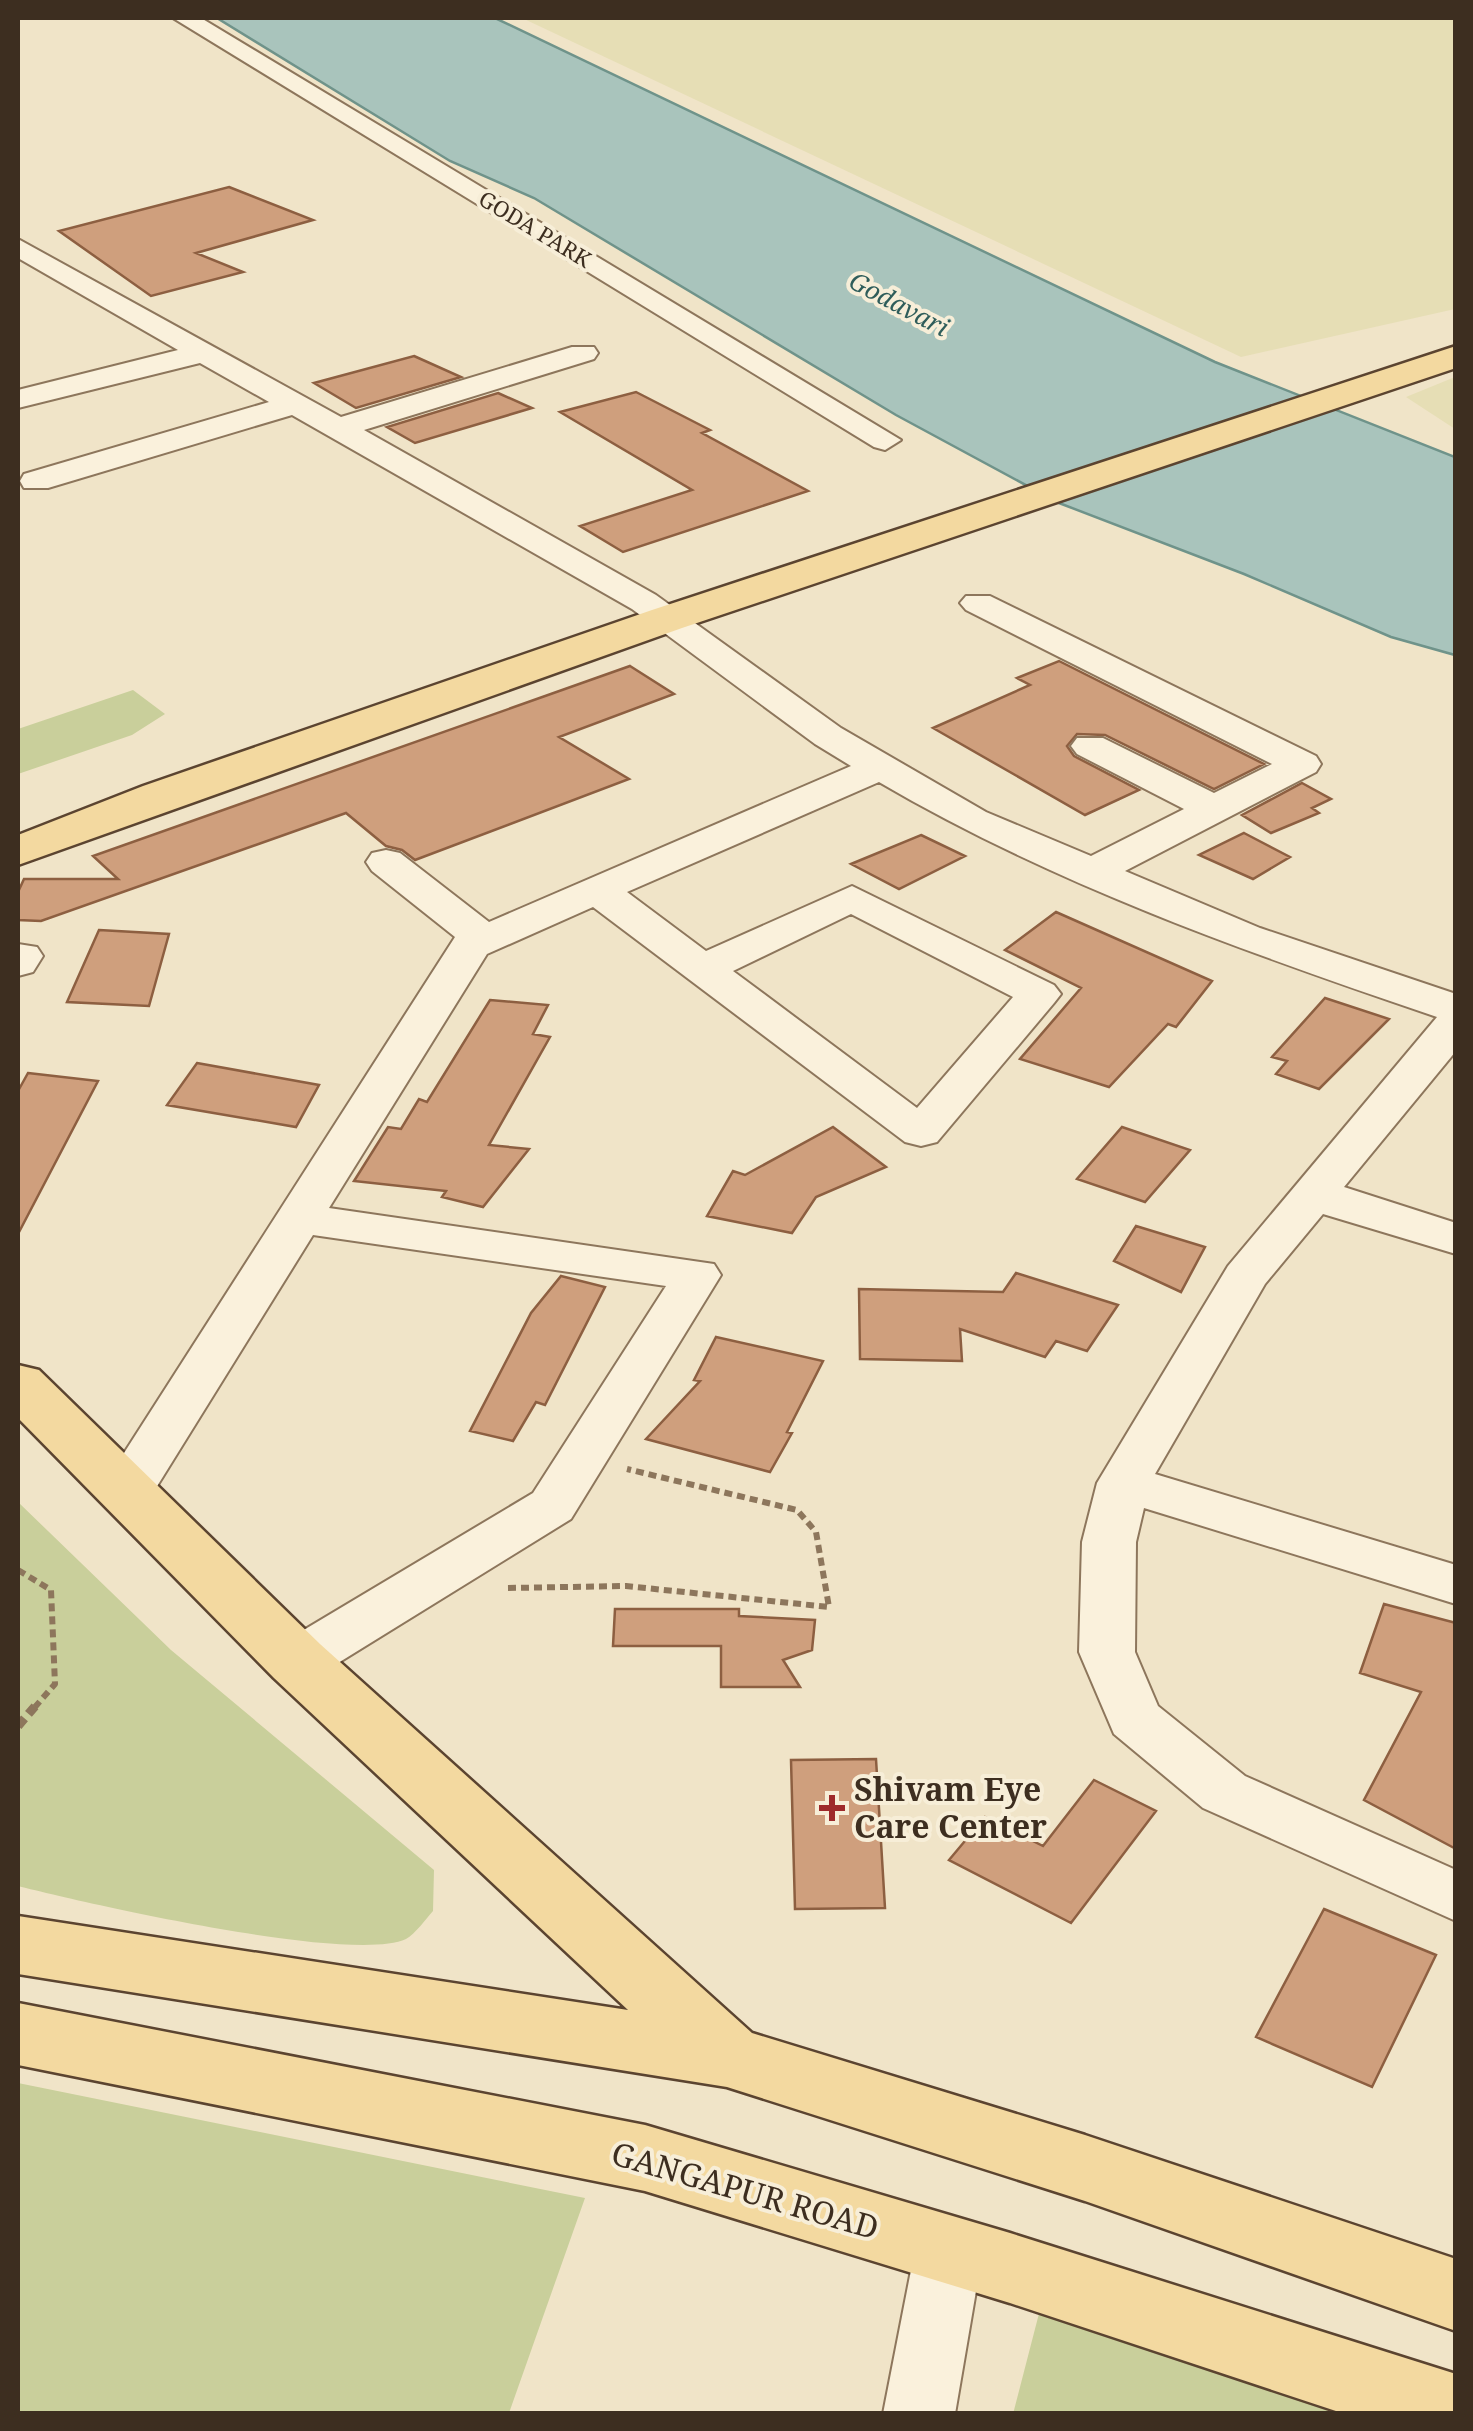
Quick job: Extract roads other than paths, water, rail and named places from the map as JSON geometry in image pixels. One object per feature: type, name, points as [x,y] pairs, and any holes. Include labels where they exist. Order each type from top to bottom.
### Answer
[{"type":"main road","points":[[18,810],[656,611],[983,516],[1404,372],[1451,340]]},
{"type":"main road","points":[[18,851],[938,506],[1451,340]]},
{"type":"main road","points":[[18,1384],[298,1660],[727,2056]]},
{"type":"main road","points":[[18,1945],[727,2056],[1085,2168],[1456,2294]]},
{"type":"main road","name":"GANGAPUR ROAD","points":[[18,2034],[645,2158],[949,2250],[1456,2412]]},
{"type":"street","name":"GODA PARK","points":[[185,18],[885,440]]},
{"type":"street","points":[[18,247],[656,611],[828,736],[972,820],[1246,937],[1456,1008]]},
{"type":"street","points":[[18,400],[203,353]]},
{"type":"street","points":[[335,428],[583,353]]},
{"type":"street","points":[[36,481],[293,405]]},
{"type":"street","points":[[978,603],[1302,764],[1093,872]]},
{"type":"street","points":[[1090,746],[1215,809]]},
{"type":"street","points":[[127,1491],[471,945],[881,766]]},
{"type":"street","points":[[386,862],[484,939]]},
{"type":"street","points":[[597,890],[920,1132],[1039,994],[852,898],[703,969]]},
{"type":"street","points":[[1456,1022],[1245,1278],[1123,1483],[1110,1542],[1107,1652],[1134,1718],[1224,1792],[1456,1897]]},
{"type":"street","points":[[1316,1192],[1349,1208],[1456,1239]]},
{"type":"street","points":[[298,1218],[697,1275],[552,1506],[298,1660]]},
{"type":"street","points":[[1123,1483],[1456,1585]]},
{"type":"street","points":[[919,2414],[949,2250]]},
{"type":"water","name":"Godavari","points":[[217,18],[495,18],[1215,362],[1455,457],[1455,655],[1391,637],[1244,574],[1059,503],[896,415],[534,198],[450,161]]},
{"type":"place","name":"Shivam Eye Care Center","points":[[832,1808]]}]
